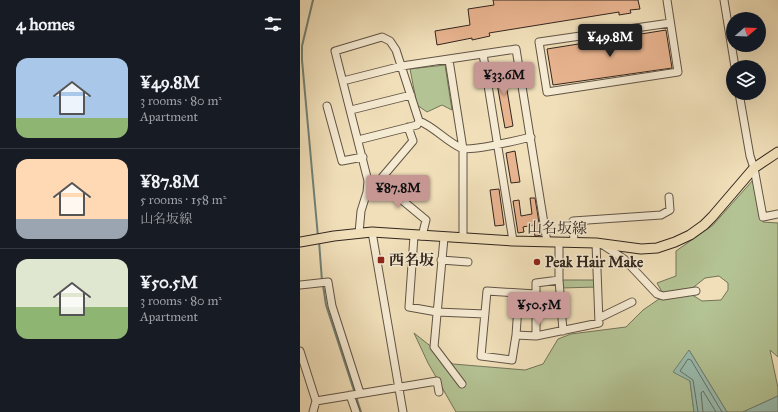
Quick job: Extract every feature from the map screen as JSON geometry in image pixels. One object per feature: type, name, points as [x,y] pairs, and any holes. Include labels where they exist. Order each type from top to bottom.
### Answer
[{"type":"main road","name":"山名坂線","points":[[300,242],[372,232],[444,238],[599,243],[642,249],[657,248],[690,235],[712,218],[754,168],[778,152]]},
{"type":"street","points":[[667,0],[678,72],[547,92],[539,42],[670,23]]},
{"type":"street","points":[[724,0],[734,60]]},
{"type":"street","points":[[359,233],[361,211],[367,192],[368,182],[363,157],[335,51],[382,37],[390,41],[396,50],[402,66],[419,121]]},
{"type":"street","points":[[343,81],[402,66],[516,49],[547,242]]},
{"type":"street","points":[[483,54],[513,241]]},
{"type":"street","points":[[450,60],[463,149],[463,238]]},
{"type":"street","points":[[351,110],[411,96]]},
{"type":"street","points":[[740,100],[763,217],[778,214]]},
{"type":"street","points":[[327,106],[342,161],[363,157]]},
{"type":"street","points":[[419,121],[427,124],[438,134],[463,149],[531,138]]},
{"type":"street","points":[[358,140],[417,125],[419,121]]},
{"type":"street","points":[[368,182],[379,181],[413,141],[408,127]]},
{"type":"street","points":[[379,181],[426,220],[418,236],[409,307],[436,312],[485,314]]},
{"type":"street","points":[[574,243],[573,221],[661,215],[670,210],[669,197]]},
{"type":"street","points":[[372,232],[403,412]]},
{"type":"street","points":[[444,238],[436,312],[434,347],[462,384]]},
{"type":"street","points":[[559,242],[559,280],[563,331]]},
{"type":"street","points":[[599,243],[624,259],[641,275],[648,285],[663,296],[696,291]]},
{"type":"street","points":[[516,335],[536,336],[599,322],[599,243]]},
{"type":"street","points":[[441,260],[468,262]]},
{"type":"street","points":[[536,336],[536,283],[559,280]]},
{"type":"street","points":[[300,285],[328,282],[332,306],[360,393]]},
{"type":"street","points":[[519,293],[516,335],[512,360],[481,356],[487,291],[536,294]]},
{"type":"street","points":[[599,318],[632,302]]},
{"type":"street","points":[[300,351],[316,401],[313,412]]},
{"type":"street","points":[[316,401],[437,381],[439,392]]},
{"type":"street","points":[[350,395],[356,412]]},
{"type":"green space","points":[[445,65],[452,110],[442,105],[427,112],[417,105],[410,69]]},
{"type":"green space","points":[[753,180],[763,222],[778,223],[778,357],[770,350],[778,388],[778,396],[743,412],[727,412],[689,350],[690,381],[694,412],[456,412],[428,363],[414,333],[453,364],[525,370],[543,364],[558,339],[571,334],[626,327],[643,310],[659,299],[689,293],[702,301],[721,300],[728,290],[728,283],[719,276],[705,278],[690,290],[663,294],[657,283],[676,276],[676,251],[713,225]]},
{"type":"green space","points":[[559,280],[598,280],[598,287],[560,288]]},
{"type":"water","points":[[689,350],[727,412],[694,412],[690,381],[673,372]]},
{"type":"water","points":[[778,396],[778,412],[743,412]]},
{"type":"building","points":[[493,0],[638,0],[640,9],[630,10],[631,13],[619,15],[619,12],[489,33],[490,36],[437,45],[435,31],[470,25],[468,9],[494,5]]},
{"type":"building","points":[[666,30],[672,68],[553,85],[547,49]]},
{"type":"building","points":[[503,66],[513,126],[505,128],[494,67]]},
{"type":"building","points":[[515,151],[520,182],[511,183],[506,153]]},
{"type":"building","points":[[499,189],[504,225],[495,226],[490,190]]},
{"type":"building","points":[[530,198],[535,198],[541,235],[537,236],[535,236],[533,225],[523,227],[524,232],[518,233],[513,201],[519,200],[521,216],[532,214]]},
{"type":"waterway","points":[[313,0],[302,46],[302,60],[318,237]]},
{"type":"waterway","points":[[319,241],[322,281]]},
{"type":"waterway","points":[[323,285],[326,305],[361,412]]},
{"type":"place","name":"西名坂","points":[[381,260]]},
{"type":"place","name":"Peak Hair Make","points":[[537,262]]}]
